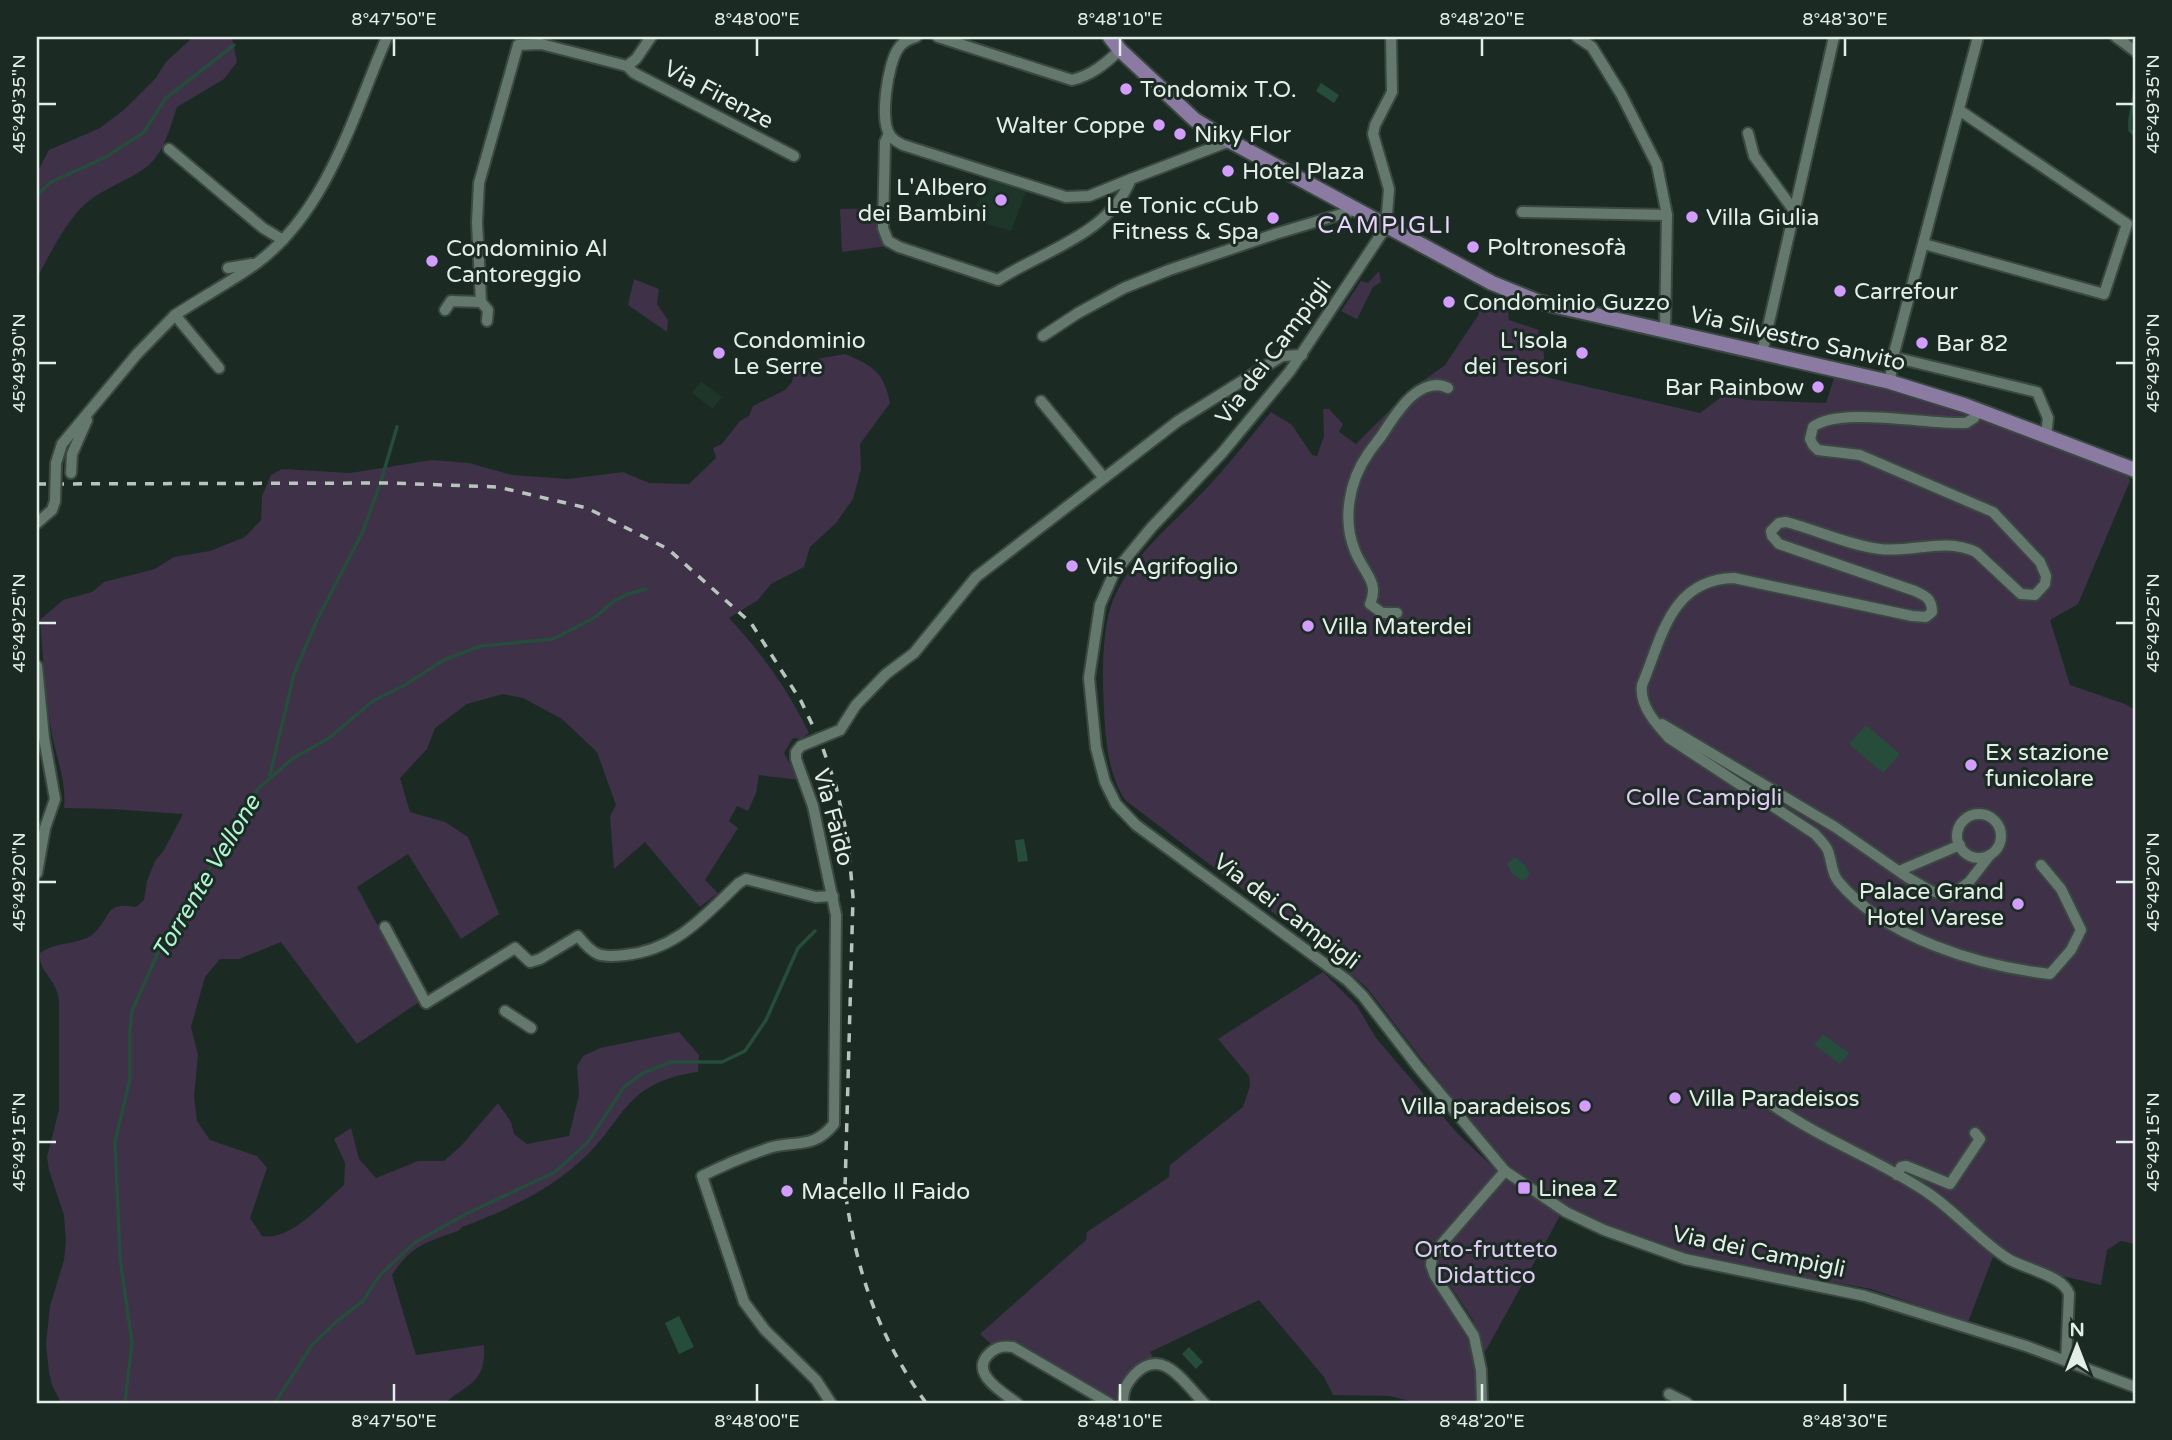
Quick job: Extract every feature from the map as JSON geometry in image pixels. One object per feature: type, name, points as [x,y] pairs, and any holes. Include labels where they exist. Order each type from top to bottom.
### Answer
[{"type":"main road","name":"Via Silvestro Sanvito","points":[[1110,37],[1120,50],[1195,120],[1492,284],[1527,298],[1890,382],[1978,410],[2135,470]]},
{"type":"street","points":[[39,527],[52,510],[55,501],[57,459],[62,444],[137,354],[175,315],[258,262],[283,240],[307,210],[330,174],[387,37]]},
{"type":"street","points":[[627,66],[651,37]]},
{"type":"street","points":[[916,37],[907,40],[898,48],[892,60],[884,111],[888,134],[885,142],[883,228],[888,241],[998,281],[1097,225],[1114,210],[1131,179]]},
{"type":"street","points":[[938,37],[1072,80],[1086,77],[1099,69],[1120,50]]},
{"type":"street","points":[[1386,227],[1389,189],[1373,134],[1392,92],[1391,37]]},
{"type":"street","points":[[1577,37],[1595,42],[1657,165],[1667,215],[1665,330]]},
{"type":"street","points":[[1762,353],[1834,37]]},
{"type":"street","points":[[1890,382],[1894,357],[1978,37]]},
{"type":"street","points":[[2116,37],[2135,51]]},
{"type":"street","name":"Via Firenze","points":[[481,303],[477,222],[479,183],[518,45],[541,44],[627,66],[634,73],[794,156]]},
{"type":"street","points":[[1924,244],[2104,294],[2127,224],[1959,110]]},
{"type":"street","points":[[1748,133],[1754,156],[1795,212]]},
{"type":"street","points":[[888,134],[903,145],[1066,197],[1089,196],[1230,141]]},
{"type":"street","points":[[169,149],[263,228],[283,240]]},
{"type":"street","points":[[1043,337],[1077,313],[1124,288],[1275,234],[1355,210]]},
{"type":"street","points":[[1522,212],[1667,215]]},
{"type":"street","name":"Via dei Campigli","points":[[1386,227],[1302,355],[1222,453],[1151,528],[1114,573],[1100,605],[1089,678],[1096,748],[1105,782],[1116,804],[1136,825],[1348,981],[1505,1171],[1566,1212],[1604,1230],[1685,1259],[1866,1296],[2066,1361],[2135,1387]]},
{"type":"street","points":[[228,268],[258,262]]},
{"type":"street","points":[[445,310],[452,301],[481,303],[488,310],[487,321]]},
{"type":"street","points":[[175,315],[219,368]]},
{"type":"street","name":"Via Faido","points":[[831,1403],[816,1380],[765,1330],[744,1302],[702,1175],[740,1158],[775,1147],[821,1138],[834,1124],[836,915],[813,806],[796,759],[796,752],[801,746],[840,730],[856,705],[886,674],[914,653],[978,576],[1178,421],[1282,356],[1302,355]]},
{"type":"street","name":"Via Silvestro Sanvito","points":[[1894,357],[2037,392],[2048,418],[2046,436]]},
{"type":"street","points":[[1397,613],[1382,613],[1370,604],[1374,585],[1354,549],[1348,521],[1351,489],[1368,453],[1395,413],[1412,395],[1429,385],[1448,388]]},
{"type":"street","points":[[1041,401],[1104,478]]},
{"type":"street","points":[[71,473],[76,442],[93,407]]},
{"type":"street","points":[[1978,410],[1974,418],[1966,423],[1871,418],[1823,421],[1813,427],[1810,439],[1818,450],[1860,455],[1993,512],[2040,562],[2046,576],[2041,591],[2035,595],[2021,594],[1976,552],[1968,548],[1947,544],[1881,549],[1786,522],[1779,523],[1771,531],[1779,544],[1915,591],[1928,597],[1932,612],[1926,617],[1912,616],[1734,578],[1707,581],[1694,588],[1675,606],[1642,685],[1643,701],[1653,719],[1669,738],[1815,834],[1828,849],[1836,879],[1855,898],[1887,922],[1927,942],[1984,962],[2050,974],[2071,950],[2081,930],[2061,889],[2041,865]]},
{"type":"street","points":[[57,459],[71,460]]},
{"type":"street","points":[[37,666],[44,738],[55,799],[45,828],[37,873]]},
{"type":"street","points":[[1653,719],[1835,827],[1931,891],[1950,896],[1969,882],[1999,845],[1999,825],[1989,816],[1976,814],[1964,820],[1958,832],[1964,851],[1976,857],[1990,855]]},
{"type":"street","points":[[1899,871],[1960,845]]},
{"type":"street","points":[[385,928],[426,1003],[515,948],[530,962],[540,959],[578,936],[590,951],[608,957],[638,954],[656,948],[682,934],[746,879],[816,897],[833,896]]},
{"type":"street","points":[[505,1011],[531,1028]]},
{"type":"street","points":[[1770,1103],[1795,1121],[1930,1194],[2019,1266],[2059,1280],[2069,1294],[2066,1361]]},
{"type":"street","points":[[1897,1175],[1901,1167],[1906,1166],[1950,1184],[1980,1139],[1975,1133]]},
{"type":"street","points":[[1482,1403],[1481,1370],[1474,1336],[1435,1276],[1431,1265],[1432,1255],[1505,1171]]},
{"type":"street","points":[[1017,1403],[993,1386],[984,1374],[984,1360],[999,1347],[1013,1347],[1110,1403]]},
{"type":"street","points":[[1123,1403],[1126,1383],[1144,1365],[1156,1362],[1168,1367],[1204,1403]]},
{"type":"street","points":[[1669,1394],[1687,1403]]},
{"type":"shaded area","points":[[1321,83],[1339,95],[1334,103],[1316,91]]},
{"type":"shaded area","name":"L'Albero dei Bambini","points":[[990,178],[1026,191],[1011,231],[973,220],[974,209]]},
{"type":"shaded area","points":[[701,381],[722,397],[713,409],[692,393]]},
{"type":"shaded area","points":[[1866,725],[1900,754],[1883,773],[1849,744]]},
{"type":"shaded area","points":[[1024,839],[1028,861],[1018,862],[1015,840]]},
{"type":"shaded area","points":[[1515,857],[1525,865],[1530,874],[1523,881],[1513,875],[1507,864]]},
{"type":"shaded area","points":[[1823,1034],[1849,1053],[1840,1064],[1814,1045]]},
{"type":"shaded area","points":[[679,1316],[694,1347],[679,1354],[665,1323]]},
{"type":"shaded area","points":[[1189,1347],[1203,1362],[1196,1369],[1182,1354]]},
{"type":"green space","points":[[232,37],[237,62],[224,79],[177,107],[163,145],[149,165],[96,196],[80,209],[62,233],[37,278],[37,173],[49,150],[100,128],[125,109],[155,79],[166,62],[192,38]]},
{"type":"green space","points":[[880,208],[888,246],[842,252],[840,209]]},
{"type":"green space","points":[[1379,271],[1381,282],[1373,287],[1357,319],[1341,311],[1361,281],[1368,283]]},
{"type":"green space","points":[[634,279],[659,289],[657,304],[668,320],[667,332],[628,305]]},
{"type":"green space","name":"Colle Campigli","points":[[1494,299],[1507,303],[1509,320],[1539,330],[1538,335],[1549,339],[1543,346],[1546,377],[1700,413],[1724,395],[1747,400],[1826,403],[1834,378],[1931,398],[2127,474],[2130,481],[2078,604],[2050,620],[2070,685],[2135,710],[2135,1244],[2121,1241],[2107,1250],[2101,1285],[2006,1263],[1993,1257],[1968,1322],[1871,1289],[1687,1256],[1605,1226],[1568,1209],[1504,1166],[1367,988],[1333,958],[1125,800],[1111,767],[1107,743],[1103,656],[1111,606],[1137,560],[1210,484],[1271,412],[1292,425],[1312,455],[1317,456],[1324,436],[1323,409],[1329,409],[1343,424],[1339,432],[1356,444],[1409,391],[1445,365],[1479,314],[1478,310],[1485,301]]},
{"type":"green space","points":[[845,354],[876,371],[881,377],[890,403],[860,444],[861,469],[853,499],[836,523],[810,547],[804,567],[771,584],[758,600],[729,618],[773,672],[809,733],[801,739],[793,738],[784,753],[799,780],[759,775],[756,793],[748,811],[737,806],[729,821],[738,828],[705,880],[718,893],[700,907],[645,842],[614,869],[610,816],[616,805],[597,752],[562,719],[523,698],[503,694],[467,704],[435,728],[427,749],[400,778],[410,812],[445,822],[468,837],[499,914],[461,939],[408,854],[357,887],[419,1002],[357,1044],[281,942],[239,959],[220,959],[205,977],[191,1027],[198,1055],[194,1096],[197,1121],[210,1140],[257,1156],[267,1168],[250,1218],[262,1236],[284,1233],[295,1227],[344,1185],[345,1163],[334,1139],[351,1128],[359,1159],[376,1178],[418,1161],[444,1161],[461,1146],[498,1103],[511,1122],[514,1134],[527,1144],[569,1136],[579,1095],[577,1066],[583,1056],[600,1048],[679,1032],[699,1055],[698,1072],[672,1077],[653,1085],[638,1096],[592,1150],[562,1176],[521,1201],[420,1246],[406,1257],[392,1275],[416,1355],[484,1345],[484,1358],[479,1375],[445,1403],[61,1403],[52,1385],[46,1344],[50,1306],[64,1260],[66,1241],[64,1215],[47,1157],[59,1110],[59,1000],[42,965],[40,953],[88,937],[99,928],[113,909],[118,906],[136,907],[144,900],[147,881],[155,861],[164,850],[183,814],[64,808],[62,778],[47,702],[40,620],[63,600],[92,592],[104,582],[155,569],[174,557],[210,551],[245,537],[261,520],[262,496],[271,475],[282,469],[350,473],[432,460],[469,463],[512,475],[568,479],[623,472],[649,483],[689,484],[716,458],[713,448],[722,444],[740,421],[749,416],[753,406],[785,390],[792,382],[795,369],[816,359]]},
{"type":"green space","points":[[1323,972],[1357,1006],[1376,1038],[1457,1133],[1498,1172],[1427,1256],[1435,1283],[1460,1318],[1469,1339],[1476,1380],[1474,1403],[1418,1403],[1389,1396],[1333,1395],[1324,1377],[1259,1300],[1150,1352],[1156,1362],[1126,1383],[1123,1403],[1110,1403],[1013,1347],[993,1346],[980,1334],[1086,1240],[1087,1232],[1169,1177],[1170,1165],[1243,1107],[1250,1086],[1249,1076],[1218,1039]]},
{"type":"green space","name":"Orto-frutteto Didattico","points":[[1503,1174],[1561,1214],[1485,1352],[1473,1320],[1438,1267],[1437,1254]]},
{"type":"waterway","points":[[37,195],[51,182],[104,158],[143,133],[166,98],[234,45]]},
{"type":"waterway","name":"Torrente Vellone","points":[[2135,89],[2130,120],[2130,130],[2135,135]]},
{"type":"waterway","points":[[270,775],[294,674],[317,620],[363,531],[397,427]]},
{"type":"waterway","name":"Torrente Vellone","points":[[125,1403],[132,1343],[120,1258],[115,1141],[130,1079],[132,1011],[165,937],[208,871],[239,815],[258,789],[292,759],[329,738],[373,701],[444,660],[481,646],[553,639],[594,618],[614,601],[646,589]]},
{"type":"waterway","points":[[275,1403],[312,1345],[363,1301],[380,1275],[414,1243],[466,1214],[555,1172],[588,1142],[624,1087],[643,1073],[671,1062],[722,1062],[745,1051],[766,1020],[798,948],[815,931]]},
{"type":"railway","points":[[37,484],[389,483],[498,487],[587,508],[668,549],[751,623],[801,701],[821,743],[836,786],[848,840],[853,897],[845,1190],[856,1248],[872,1302],[895,1353],[926,1403]]},
{"type":"place","name":"Tondomix T.O.","points":[[1126,89]]},
{"type":"place","name":"Walter Coppe","points":[[1159,125]]},
{"type":"place","name":"Niky Flor","points":[[1180,134]]},
{"type":"place","name":"Hotel Plaza","points":[[1228,171]]},
{"type":"place","name":"L'Albero dei Bambini","points":[[1001,200]]},
{"type":"place","name":"Villa Giulia","points":[[1692,217]]},
{"type":"place","name":"Le Tonic cCub Fitness & Spa","points":[[1273,218]]},
{"type":"place","name":"Poltronesofà","points":[[1473,247]]},
{"type":"place","name":"Condominio Al Cantoreggio","points":[[432,261]]},
{"type":"place","name":"Carrefour","points":[[1840,291]]},
{"type":"place","name":"Condominio Guzzo","points":[[1449,302]]},
{"type":"place","name":"Bar 82","points":[[1922,343]]},
{"type":"place","name":"Condominio Le Serre","points":[[719,353]]},
{"type":"place","name":"L'Isola dei Tesori","points":[[1582,353]]},
{"type":"place","name":"Bar Rainbow","points":[[1818,387]]},
{"type":"place","name":"Vils Agrifoglio","points":[[1072,566]]},
{"type":"place","name":"Villa Materdei","points":[[1308,626]]},
{"type":"place","name":"Ex stazione funicolare","points":[[1971,765]]},
{"type":"place","name":"Palace Grand Hotel Varese","points":[[2018,904]]},
{"type":"place","name":"Villa Paradeisos","points":[[1675,1098]]},
{"type":"place","name":"Villa paradeisos","points":[[1585,1106]]},
{"type":"place","name":"Linea Z","points":[[1524,1188]]},
{"type":"place","name":"Macello Il Faido","points":[[787,1191]]},
{"type":"district","name":"CAMPIGLI","points":[[1385,225]]}]
